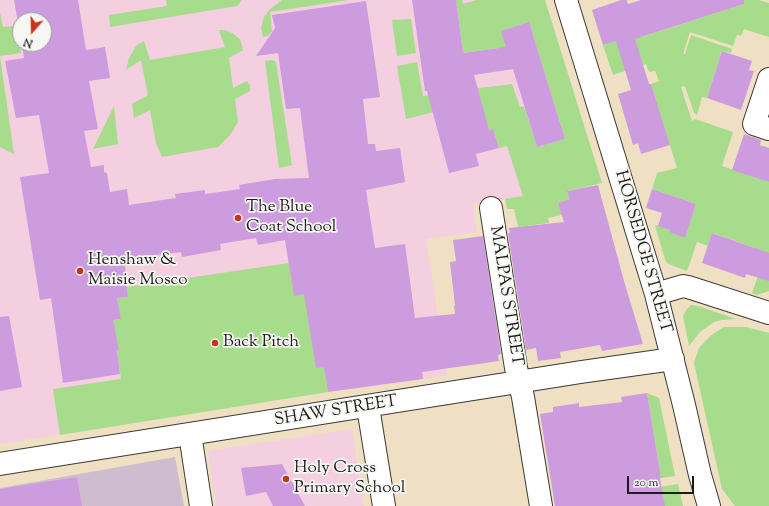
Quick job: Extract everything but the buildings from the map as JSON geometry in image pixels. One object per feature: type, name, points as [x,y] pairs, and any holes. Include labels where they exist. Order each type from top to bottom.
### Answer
[{"type":"street","name":"HORSEDGE STREET","points":[[566,0],[656,294],[700,475],[709,506]]},
{"type":"street","points":[[769,79],[754,124],[769,129]]},
{"type":"street","name":"MALPAS STREET","points":[[491,208],[516,368],[520,382],[540,506]]},
{"type":"street","points":[[656,294],[680,287],[688,287],[769,313]]},
{"type":"street","name":"SHAW STREET","points":[[0,464],[368,407],[581,372],[673,359]]},
{"type":"street","points":[[368,407],[384,506]]},
{"type":"street","points":[[190,434],[201,506]]},
{"type":"shaded area","name":"The Blue Coat School","points":[[0,0],[545,0],[601,181],[473,205],[477,232],[426,239],[447,375],[328,392],[0,444],[0,99],[6,98],[0,55]]},
{"type":"shaded area","name":"Holy Cross Primary School","points":[[352,429],[364,506],[216,506],[208,451]]},
{"type":"shaded area","points":[[175,457],[184,506],[0,506],[0,488]]},
{"type":"green space","points":[[166,0],[242,0],[237,6],[110,27],[109,15],[167,6]]},
{"type":"green space","points":[[282,0],[349,0],[270,12],[272,31],[268,36],[263,37],[261,28],[264,17],[270,9]]},
{"type":"green space","points":[[456,0],[462,0],[463,4],[477,0],[545,0],[602,183],[568,191],[570,199],[558,203],[562,215],[548,218],[549,223],[518,227],[514,209],[507,209],[505,199],[523,196],[507,146],[499,148],[493,129],[489,130],[464,90],[512,84],[520,107],[524,106],[537,147],[565,139],[529,22],[502,31],[513,69],[501,71],[497,48],[463,53]]},
{"type":"green space","points":[[743,0],[759,0],[769,3],[769,37],[744,29],[741,36],[737,35],[733,46],[690,32],[683,54],[685,54],[691,35],[732,49],[731,53],[722,51],[707,98],[702,97],[697,115],[694,113],[685,86],[681,87],[692,121],[695,119],[733,132],[722,166],[769,182],[769,291],[757,295],[752,293],[764,259],[753,255],[755,248],[713,233],[708,246],[697,242],[687,271],[667,263],[655,226],[658,225],[670,230],[669,232],[685,237],[696,204],[652,189],[657,173],[677,168],[651,84],[659,81],[655,71],[649,72],[646,64],[613,75],[603,45],[638,34],[642,37],[744,4]]},
{"type":"green space","points":[[0,13],[3,27],[12,26],[12,52],[21,53],[0,56]]},
{"type":"green space","points":[[411,19],[416,53],[397,56],[392,20]]},
{"type":"green space","points":[[219,30],[225,30],[232,33],[240,39],[243,50],[229,58],[233,88],[247,81],[250,86],[250,91],[235,99],[238,122],[230,135],[218,147],[162,157],[156,143],[150,110],[134,118],[132,104],[148,95],[141,60],[126,70],[129,58],[136,46],[144,41],[150,60],[225,47]]},
{"type":"green space","points":[[0,56],[14,154],[0,147]]},
{"type":"green space","points":[[272,60],[276,62],[292,165],[279,168],[265,61]]},
{"type":"green space","points":[[417,62],[423,96],[452,93],[454,107],[406,119],[397,66]]},
{"type":"green space","points":[[114,106],[118,144],[93,149]]},
{"type":"green space","name":"Back Pitch","points":[[289,263],[294,295],[304,294],[324,367],[328,392],[60,435],[53,389],[121,379],[117,350],[119,350],[116,336],[109,321],[121,319],[117,298],[128,297],[127,287]]},
{"type":"green space","points":[[691,305],[736,319],[714,322],[700,332],[689,346],[683,316]]},
{"type":"green space","points":[[724,327],[746,327],[769,333],[769,506],[735,506],[722,489],[694,363],[699,348],[710,336]]},
{"type":"green space","points":[[647,393],[659,398],[675,476],[661,478]]},
{"type":"green space","points":[[678,484],[683,506],[665,506],[636,491]]},
{"type":"place","name":"The Blue Coat School","points":[[238,218]]},
{"type":"place","name":"Henshaw & Maisie Mosco","points":[[80,271]]},
{"type":"place","name":"Back Pitch","points":[[215,343]]},
{"type":"place","name":"Holy Cross Primary School","points":[[286,479]]}]
